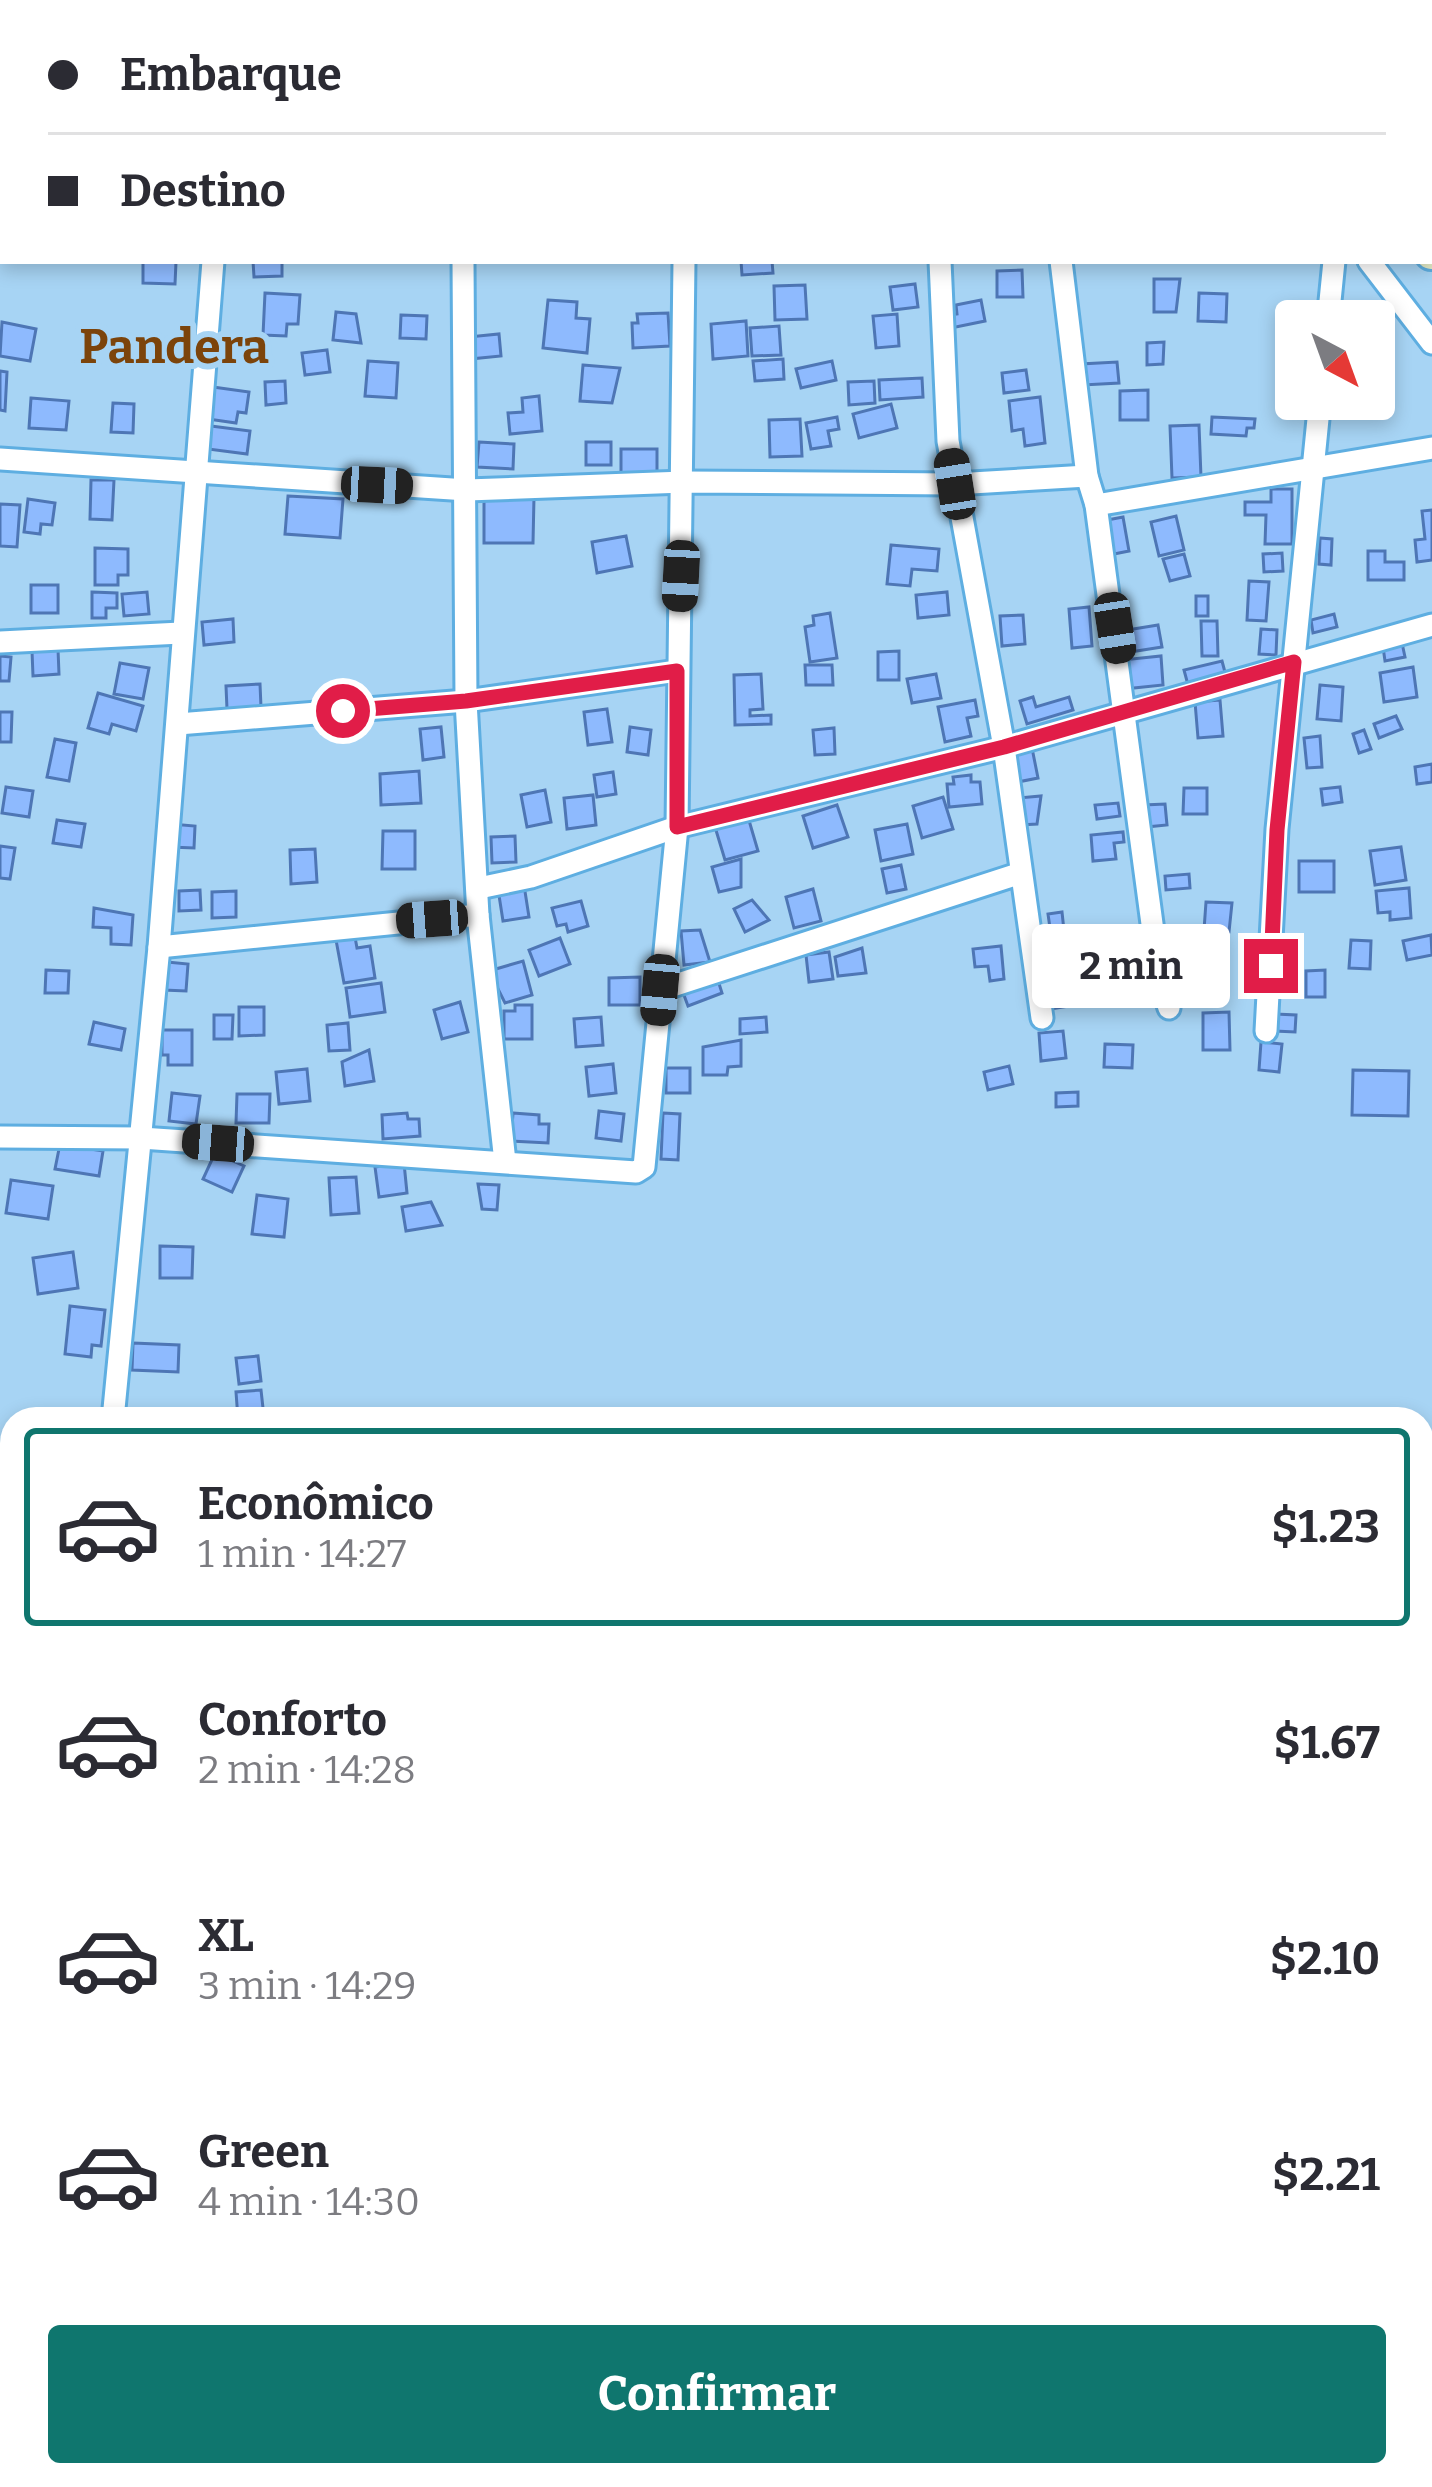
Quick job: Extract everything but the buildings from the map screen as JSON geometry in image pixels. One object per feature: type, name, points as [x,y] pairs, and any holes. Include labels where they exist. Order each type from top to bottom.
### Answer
[{"type":"street","points":[[114,1407],[159,946],[213,264]]},
{"type":"street","points":[[463,264],[466,701],[478,915],[505,1162]]},
{"type":"street","points":[[0,1137],[141,1138],[636,1172],[644,1167],[677,827],[684,264]]},
{"type":"street","points":[[940,264],[955,484],[1004,747],[1018,874],[1042,1018]]},
{"type":"street","points":[[1061,264],[1087,476],[1096,506],[1128,710],[1159,976],[1169,1008]]},
{"type":"street","points":[[1330,300],[1334,264]]},
{"type":"street","points":[[1372,264],[1432,343]]},
{"type":"street","points":[[1266,1031],[1318,420]]},
{"type":"street","points":[[1096,506],[1432,448]]},
{"type":"street","points":[[0,459],[196,476],[467,490],[684,482],[955,484],[1087,476]]},
{"type":"street","points":[[479,888],[531,878],[677,827],[1004,747],[1432,625]]},
{"type":"street","points":[[0,642],[181,633]]},
{"type":"street","points":[[178,724],[466,701],[677,671]]},
{"type":"street","points":[[660,990],[1018,874]]},
{"type":"street","points":[[159,946],[478,915]]},
{"type":"district","name":"Pandera","points":[[174,346]]},
{"type":"route","points":[[343,711],[466,701],[677,671],[677,827],[1004,747],[1294,662],[1277,830],[1271,966]]}]
